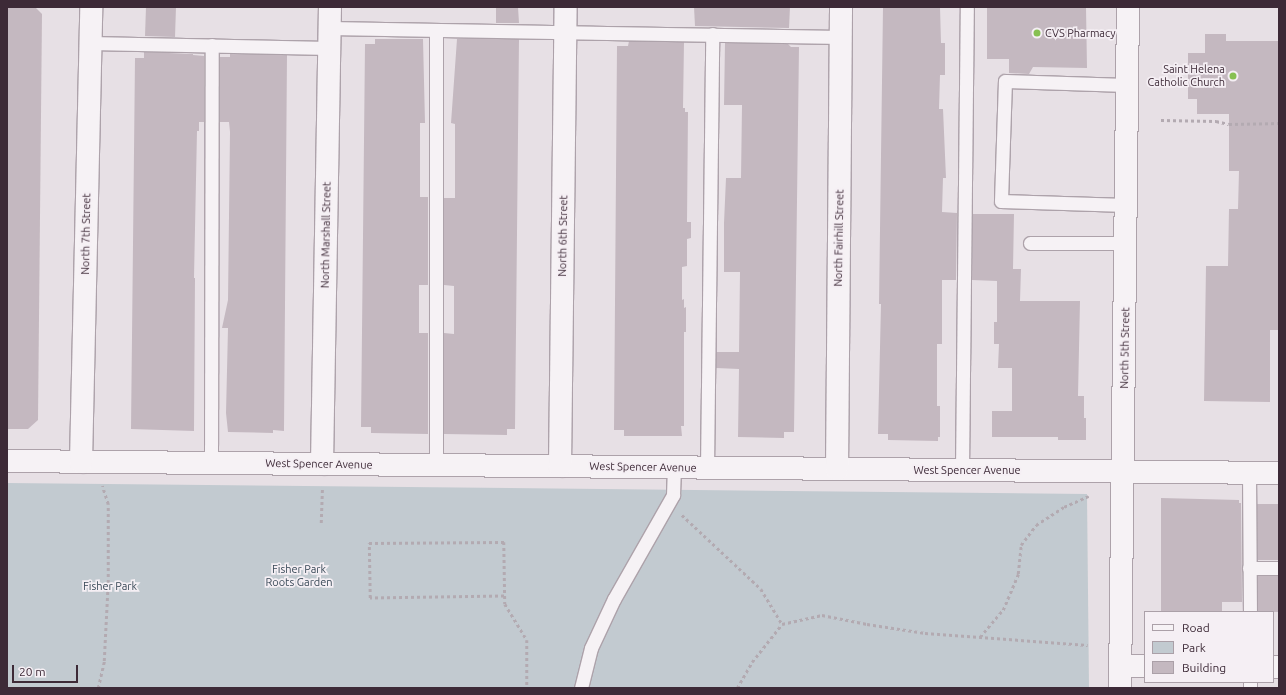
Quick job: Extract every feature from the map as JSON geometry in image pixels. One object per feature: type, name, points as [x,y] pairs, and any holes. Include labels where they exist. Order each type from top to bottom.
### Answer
[{"type":"street","name":"North 7th Street","points":[[81,462],[91,7]]},
{"type":"street","name":"North Marshall Street","points":[[322,464],[330,7]]},
{"type":"street","name":"North 6th Street","points":[[560,466],[567,32],[566,7]]},
{"type":"street","name":"North Fairhill Street","points":[[837,469],[841,7]]},
{"type":"street","name":"North 5th Street","points":[[1120,688],[1128,7]]},
{"type":"street","name":"West Spencer Avenue","points":[[7,461],[1279,473]]},
{"type":"street","points":[[1120,666],[1144,666]]},
{"type":"lane","points":[[962,470],[967,7]]},
{"type":"lane","points":[[90,43],[212,45],[436,30],[841,37]]},
{"type":"lane","points":[[436,30],[436,465]]},
{"type":"lane","points":[[707,468],[712,34]]},
{"type":"lane","points":[[211,463],[212,45]]},
{"type":"lane","points":[[1126,204],[1001,200],[1006,81],[1127,85]]},
{"type":"lane","points":[[1030,243],[1126,243]]},
{"type":"lane","points":[[581,688],[590,648],[614,599],[673,495],[674,467]]},
{"type":"lane","points":[[1249,472],[1250,611]]},
{"type":"lane","points":[[1250,568],[1279,568]]},
{"type":"path","points":[[1161,120],[1216,121],[1229,124],[1279,123]]},
{"type":"path","points":[[98,688],[104,661],[108,583],[108,504],[102,486]]},
{"type":"path","points":[[321,523],[322,488]]},
{"type":"path","points":[[980,637],[1003,610],[1018,574],[1021,545],[1036,525],[1064,507],[1089,496]]},
{"type":"path","points":[[668,503],[761,589],[782,624]]},
{"type":"path","points":[[504,596],[370,598],[369,543],[504,542],[505,604],[527,640],[527,688]]},
{"type":"path","points":[[737,688],[752,662],[782,624],[822,615],[925,633],[1088,645]]},
{"type":"green space","name":"Fisher Park","points":[[7,483],[1087,494],[1089,688],[7,688]]},
{"type":"building","points":[[7,7],[35,7],[42,14],[38,420],[28,429],[7,429]]},
{"type":"building","points":[[146,7],[176,7],[175,37],[145,36]]},
{"type":"building","points":[[496,7],[518,7],[519,23],[496,23]]},
{"type":"building","points":[[694,7],[790,7],[789,28],[695,26]]},
{"type":"building","points":[[883,7],[940,7],[941,43],[945,43],[945,75],[940,75],[939,109],[943,109],[946,178],[943,178],[942,212],[957,213],[956,280],[942,280],[942,344],[937,344],[937,406],[940,406],[940,437],[938,437],[938,441],[888,440],[888,434],[878,434],[881,304],[879,304]]},
{"type":"building","name":"CVS Pharmacy","points":[[987,7],[1086,7],[1087,68],[1033,67],[1029,74],[1009,73],[1009,59],[987,59]]},
{"type":"building","points":[[1205,34],[1226,34],[1226,41],[1279,41],[1279,296],[1278,330],[1270,330],[1270,402],[1204,401],[1206,266],[1228,266],[1229,209],[1238,209],[1239,171],[1229,171],[1229,114],[1197,114],[1197,99],[1188,99],[1188,53],[1205,53]]},
{"type":"building","points":[[375,39],[423,39],[425,123],[420,123],[420,197],[428,197],[428,285],[419,285],[419,333],[428,333],[428,434],[371,433],[371,427],[361,427],[365,44],[375,44]]},
{"type":"building","points":[[457,39],[519,39],[515,429],[507,429],[507,435],[444,434],[444,333],[454,334],[454,286],[444,285],[444,198],[455,198],[455,124],[451,123]]},
{"type":"building","points":[[629,41],[684,42],[683,108],[685,108],[685,112],[688,112],[687,222],[691,222],[691,238],[687,239],[687,266],[682,267],[682,300],[684,299],[684,308],[686,307],[686,332],[684,332],[684,426],[681,426],[682,436],[624,436],[624,430],[614,430],[617,46],[628,46]]},
{"type":"building","points":[[725,43],[788,44],[791,47],[799,47],[794,432],[784,432],[784,438],[738,437],[739,369],[716,368],[716,352],[739,352],[740,272],[724,272],[724,223],[726,178],[741,178],[742,105],[724,105]]},
{"type":"building","points":[[144,52],[193,54],[204,56],[204,122],[199,122],[199,131],[197,131],[194,278],[194,431],[131,429],[135,58],[144,58]]},
{"type":"building","points":[[230,54],[287,55],[284,431],[273,430],[273,433],[228,432],[226,413],[228,328],[222,328],[228,300],[230,132],[229,122],[220,122],[220,57],[230,57]]},
{"type":"building","points":[[973,214],[1014,214],[1013,269],[1021,269],[1020,301],[1080,301],[1078,396],[1084,396],[1086,440],[1058,440],[1058,437],[992,437],[992,411],[1012,411],[1012,368],[998,368],[999,344],[994,344],[994,322],[997,322],[997,281],[972,280]]},
{"type":"building","points":[[1161,498],[1239,500],[1239,503],[1241,503],[1242,602],[1222,602],[1222,611],[1161,611]]},
{"type":"building","points":[[1257,504],[1279,504],[1279,560],[1258,560]]},
{"type":"building","points":[[1258,576],[1279,576],[1279,612],[1258,611]]},
{"type":"place","name":"CVS Pharmacy","points":[[1037,33]]},
{"type":"place","name":"Saint Helena Catholic Church","points":[[1233,76]]},
{"type":"park label","name":"Fisher Park Roots Garden","points":[[299,576]]}]
